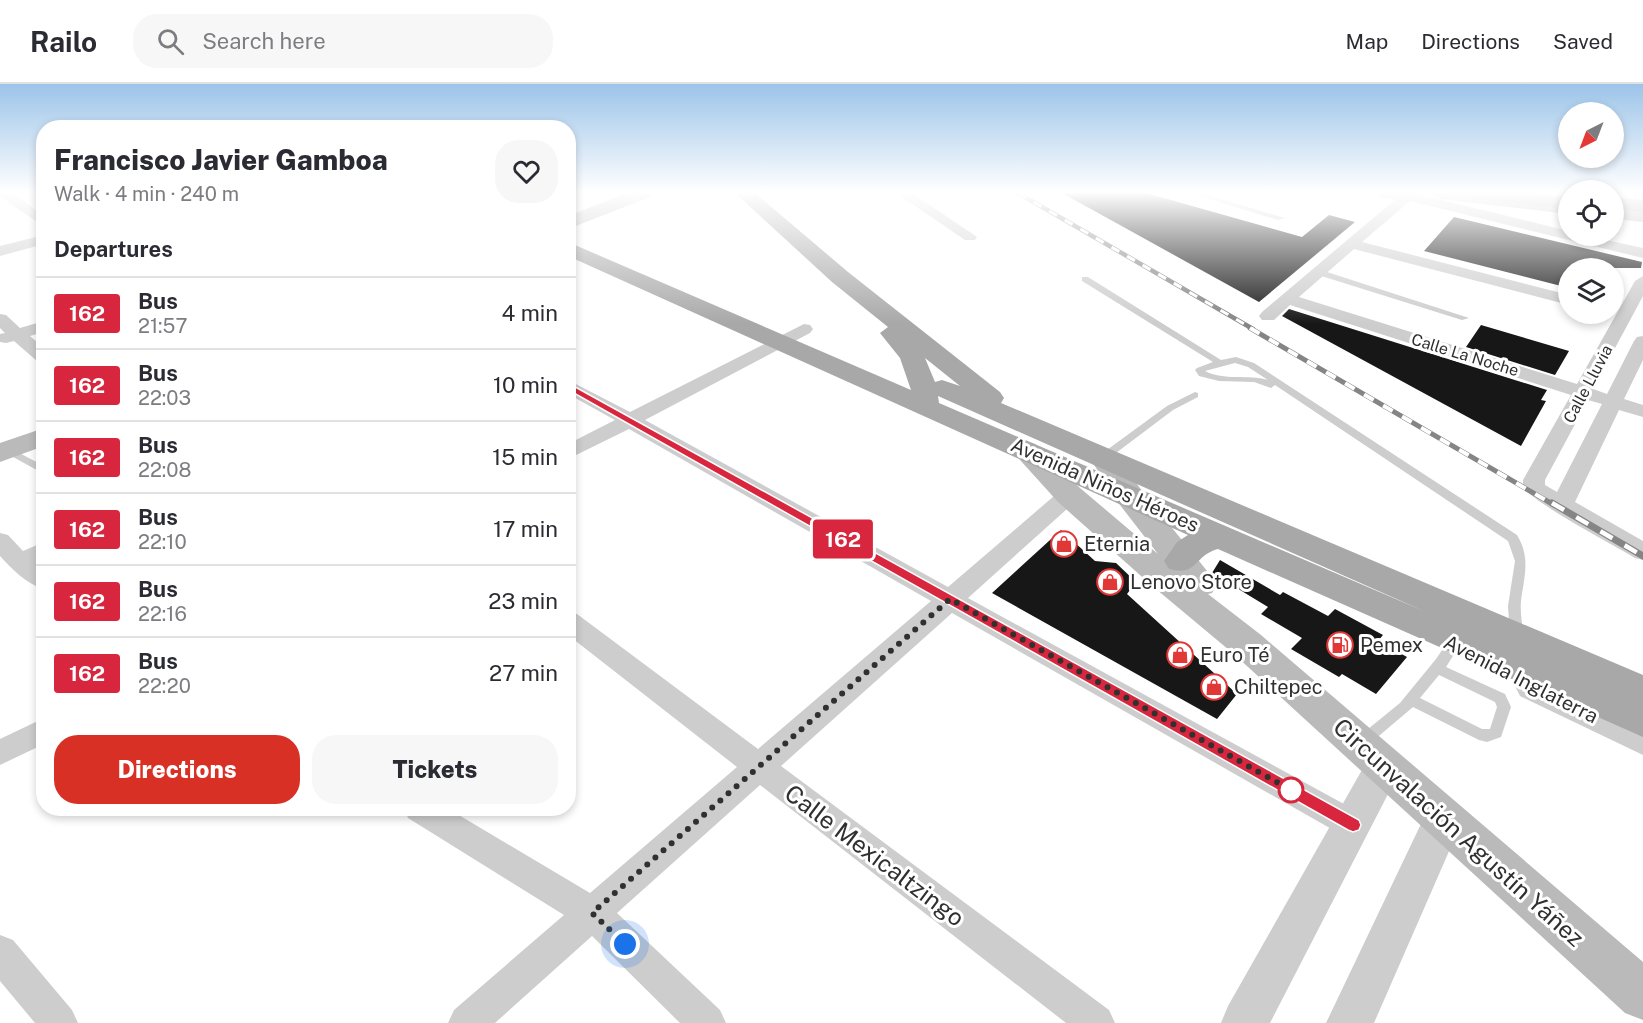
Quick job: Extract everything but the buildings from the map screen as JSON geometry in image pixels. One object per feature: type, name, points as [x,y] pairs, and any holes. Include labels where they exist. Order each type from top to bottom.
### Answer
[{"type":"main road","points":[[594,237],[825,338]]},
{"type":"main road","name":"Circunvalación Agustín Yáñez","points":[[794,237],[1021,435],[1070,495],[1162,576],[1248,645],[1643,995]]},
{"type":"main road","name":"Avenida Niños Héroes","points":[[576,252],[780,341],[924,393],[1021,435],[1131,498],[1400,615],[1448,651],[1643,721]]},
{"type":"main road","name":"Circunvalación Agustín Yáñez","points":[[840,277],[910,351],[917,363],[924,393]]},
{"type":"main road","name":"Avenida Niños Héroes","points":[[890,366],[924,393]]},
{"type":"main road","name":"Avenida Niños Héroes","points":[[1021,435],[1104,457],[1643,691]]},
{"type":"main road","points":[[4,452],[36,439]]},
{"type":"main road","name":"Circunvalación Agustín Yáñez","points":[[1104,457],[1131,498],[1248,645]]},
{"type":"main road","points":[[1181,561],[1185,552],[1195,544],[1224,537]]},
{"type":"street","points":[[1268,316],[1358,237]]},
{"type":"street","points":[[0,251],[36,241]]},
{"type":"street","points":[[1351,244],[1558,297]]},
{"type":"street","points":[[1617,246],[1643,252]]},
{"type":"street","name":"Calle Lluvia","points":[[1643,280],[1627,315],[1534,480],[1534,487],[1562,505],[1643,341]]},
{"type":"street","name":"Calle La Noche","points":[[1287,299],[1643,411]]},
{"type":"street","points":[[0,319],[36,351]]},
{"type":"street","points":[[0,340],[36,329]]},
{"type":"street","points":[[576,449],[804,329]]},
{"type":"street","points":[[576,390],[1353,825]]},
{"type":"street","points":[[466,1023],[1070,495]]},
{"type":"street","points":[[1562,505],[1643,552]]},
{"type":"street","points":[[0,541],[20,563],[36,575]]},
{"type":"street","points":[[20,563],[36,554]]},
{"type":"street","name":"Calle Mexicaltzingo","points":[[576,627],[1096,1023]]},
{"type":"street","name":"Avenida Inglaterra","points":[[1448,651],[1643,740]]},
{"type":"street","points":[[0,753],[36,734]]},
{"type":"street","points":[[1245,1023],[1353,825],[1372,754]]},
{"type":"street","points":[[432,816],[592,913],[707,1023]]},
{"type":"street","points":[[1350,1023],[1444,817]]},
{"type":"street","points":[[0,952],[59,1023]]},
{"type":"lane","points":[[1318,272],[1464,318]]},
{"type":"lane","points":[[1085,279],[1220,363]]},
{"type":"lane","points":[[1343,424],[1310,410],[1259,380],[1247,377],[1218,379],[1202,374],[1200,370],[1220,363],[1244,361],[1343,424],[1513,538],[1520,548],[1522,558],[1515,605],[1517,637]]},
{"type":"lane","points":[[1104,457],[1170,408],[1195,395]]},
{"type":"lane","points":[[4,452],[36,467]]},
{"type":"lane","points":[[1372,754],[1398,714],[1448,651],[1500,698],[1504,706],[1496,733],[1487,736],[1411,700]]},
{"type":"railway","points":[[1094,237],[1253,329]]},
{"type":"railway","points":[[1250,328],[1554,505]]},
{"type":"railway","points":[[1552,503],[1643,556]]},
{"type":"bus line","name":"162","points":[[576,390],[1353,825]]},
{"type":"place","name":"Eternia","points":[[1064,544]]},
{"type":"place","name":"Lenovo Store","points":[[1110,582]]},
{"type":"place","name":"Pemex","points":[[1340,645]]},
{"type":"place","name":"Euro Té","points":[[1180,655]]},
{"type":"place","name":"Chiltepec","points":[[1214,687]]},
{"type":"route","points":[[625,944],[592,913],[950,599],[1291,790]]}]
